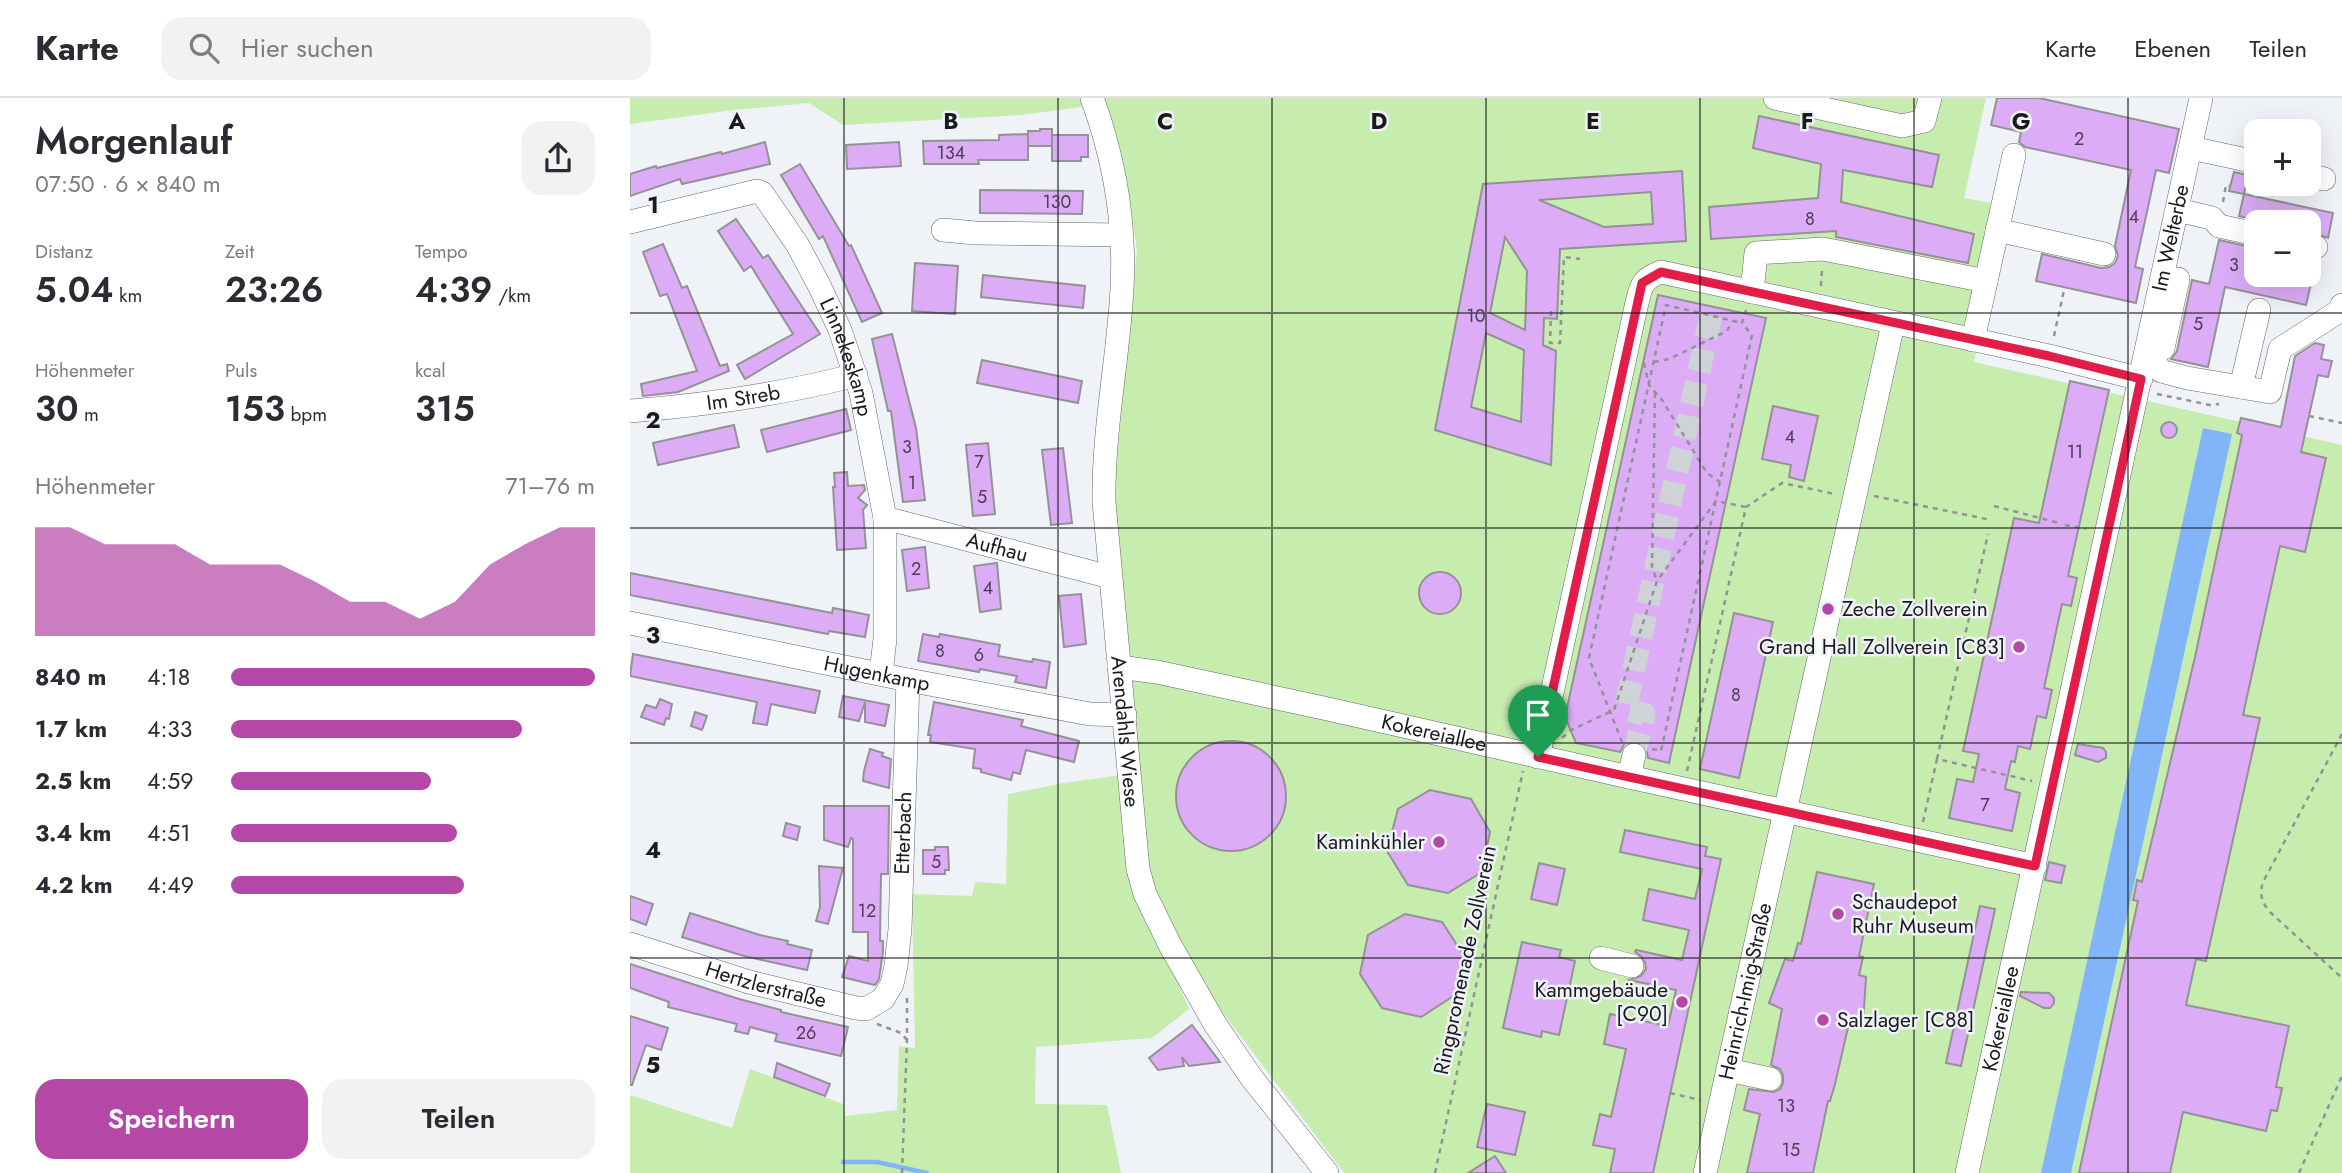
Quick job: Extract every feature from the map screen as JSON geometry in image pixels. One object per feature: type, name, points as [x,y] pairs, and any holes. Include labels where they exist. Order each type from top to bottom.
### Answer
[{"type":"street","name":"Arendahls Wiese","points":[[1091,98],[1110,156],[1121,235],[1121,301],[1104,474],[1110,577],[1138,869],[1145,894],[1199,999],[1232,1051],[1327,1173]]},
{"type":"street","points":[[1775,98],[1902,126],[1924,121],[1930,98]]},
{"type":"street","name":"Im Welterbe","points":[[2146,372],[2185,212],[2191,148],[2201,98]]},
{"type":"street","points":[[2191,148],[2244,159]]},
{"type":"street","points":[[1973,340],[2014,155]]},
{"type":"street","name":"Linnekeskamp","points":[[630,222],[757,191],[762,193],[797,244],[840,330],[856,374],[885,518],[885,639],[881,673]]},
{"type":"street","points":[[2185,212],[2212,218],[2219,226],[2244,231]]},
{"type":"street","points":[[943,230],[975,233],[1121,235]]},
{"type":"street","points":[[1997,230],[2104,254]]},
{"type":"street","points":[[1747,305],[1756,253],[1823,249],[1986,281]]},
{"type":"street","points":[[1533,755],[1642,283],[1661,272],[1747,305],[1819,307],[2049,356],[2146,372],[2161,371],[2270,392],[2280,349],[2342,315]]},
{"type":"street","points":[[2241,387],[2259,310]]},
{"type":"street","name":"Heinrich-Imig-Straße","points":[[1705,1173],[1893,324]]},
{"type":"street","name":"Kokereiallee","points":[[1967,1173],[2146,372]]},
{"type":"street","name":"Im Streb","points":[[630,411],[681,406],[814,385],[856,374]]},
{"type":"street","name":"Aufhau","points":[[885,518],[1110,577]]},
{"type":"street","name":"Hugenkamp","points":[[630,624],[1090,714],[1125,715]]},
{"type":"street","name":"Kokereiallee","points":[[1119,667],[1157,671],[1533,755],[1633,756],[1684,788],[2035,866]]},
{"type":"street","name":"Etterbach","points":[[891,984],[900,929],[908,680]]},
{"type":"street","name":"Hertzlerstraße","points":[[630,944],[749,982],[866,1009]]},
{"type":"street","points":[[1601,958],[1632,966]]},
{"type":"street","points":[[866,1009],[883,999],[891,984]]},
{"type":"street","points":[[1728,1070],[1770,1079]]},
{"type":"path","points":[[1819,307],[1823,249]]},
{"type":"path","points":[[1551,311],[1550,343],[1560,343],[1563,257],[1580,259]]},
{"type":"path","points":[[2049,356],[2064,290]]},
{"type":"path","points":[[1666,305],[1732,321],[1742,323],[1752,335],[1661,751],[1633,756],[1610,712],[1589,658],[1666,305]]},
{"type":"path","points":[[1742,323],[1747,305]]},
{"type":"path","points":[[1654,362],[1668,359],[1727,331],[1732,321]]},
{"type":"path","points":[[1644,360],[1649,385],[1662,400],[1707,473],[1720,482]]},
{"type":"path","points":[[1655,391],[1652,567],[1657,581]]},
{"type":"path","points":[[2309,416],[2342,423]]},
{"type":"path","points":[[1684,788],[1746,508],[1782,483],[1991,520]]},
{"type":"path","points":[[1571,730],[1614,710],[1657,581],[1716,501]]},
{"type":"path","points":[[1716,501],[1746,508]]},
{"type":"path","points":[[1994,506],[2059,523]]},
{"type":"path","points":[[1919,841],[1988,534]]},
{"type":"path","points":[[2342,734],[2263,882],[2260,894],[2271,913],[2342,978]]},
{"type":"path","name":"Ringpromenade Zollverein","points":[[1435,1173],[1533,755]]},
{"type":"path","points":[[1937,759],[2052,786]]},
{"type":"path","points":[[891,984],[905,990],[908,999],[902,1173]]},
{"type":"path","points":[[866,1009],[865,1019],[901,1033],[907,1040]]},
{"type":"path","points":[[2299,1173],[2342,1076]]},
{"type":"path","points":[[1670,1093],[1720,1105]]},
{"type":"green space","points":[[630,98],[1086,98],[1089,106],[1021,115],[843,125],[809,103],[630,124]]},
{"type":"green space","name":"Zeche Zollverein","points":[[1103,98],[1986,98],[1964,198],[2009,206],[1974,362],[2342,445],[2342,1173],[1442,1173],[1441,1170],[1441,1173],[1344,1173],[1208,993],[1152,891],[1126,716],[1130,654],[1114,490],[1137,250],[1122,155]]},
{"type":"green space","points":[[1129,774],[1164,949],[1189,1009],[1152,1038],[1036,1047],[1035,1104],[1107,1105],[1121,1173],[630,1173],[630,1095],[732,1128],[750,1069],[843,1104],[845,1116],[897,1110],[899,1046],[915,1048],[912,894],[972,896],[975,882],[1006,884],[1008,794]]},
{"type":"water","points":[[2203,428],[2232,434],[2071,1173],[2041,1173]]},
{"type":"building","points":[[1997,98],[2039,98],[2179,129],[2169,173],[2156,170],[2135,267],[2143,269],[2136,303],[2036,281],[2042,254],[2101,268],[2115,263],[2118,256],[2115,246],[2131,170],[2025,147],[2019,142],[2021,132],[1991,125]]},
{"type":"building","points":[[1759,116],[1939,155],[1932,187],[1843,170],[1841,202],[1974,234],[1968,263],[1836,237],[1836,231],[1711,239],[1709,207],[1818,198],[1821,164],[1753,148]]},
{"type":"building","points":[[1052,129],[1052,146],[1028,146],[1028,131]]},
{"type":"building","points":[[1028,134],[1028,160],[978,160],[979,164],[924,164],[923,141],[999,140],[999,135]]},
{"type":"building","points":[[1052,135],[1088,135],[1088,157],[1081,157],[1081,161],[1052,161]]},
{"type":"building","points":[[765,142],[770,164],[682,184],[680,179],[630,196],[630,174]]},
{"type":"building","points":[[899,142],[901,166],[847,169],[846,145]]},
{"type":"building","points":[[800,164],[849,246],[851,245],[882,313],[862,322],[823,236],[819,239],[781,175]]},
{"type":"building","points":[[1682,171],[1686,241],[1560,249],[1557,319],[1544,318],[1543,345],[1556,351],[1551,465],[1435,430],[1483,184]],"holes":[[[1651,192],[1653,224],[1604,227],[1539,200]],[[1505,237],[1527,271],[1525,330],[1490,313]],[[1486,333],[1524,350],[1521,422],[1471,407]]]},
{"type":"building","points":[[2234,172],[2244,174],[2244,194],[2229,191]]},
{"type":"building","points":[[980,190],[1083,191],[1082,214],[980,213]]},
{"type":"building","points":[[2244,194],[2319,210],[2244,210],[2244,217],[2239,216]]},
{"type":"building","points":[[2321,210],[2333,213],[2328,238],[2321,236]]},
{"type":"building","points":[[736,219],[763,258],[768,255],[820,334],[745,379],[737,365],[793,334],[751,266],[744,271],[718,231]]},
{"type":"building","points":[[2219,240],[2244,245],[2244,287],[2310,287],[2306,305],[2225,287],[2208,367],[2171,359],[2177,351],[2192,280],[2209,284]]},
{"type":"building","points":[[663,244],[682,288],[687,286],[720,366],[727,364],[729,371],[678,392],[643,396],[641,384],[697,371],[667,294],[660,296],[643,252]]},
{"type":"building","points":[[915,263],[958,266],[955,314],[912,311]]},
{"type":"building","points":[[983,275],[1085,286],[1083,308],[981,297]]},
{"type":"building","points":[[1658,295],[1766,318],[1669,763],[1648,758],[1644,745],[1636,741],[1624,745],[1620,752],[1576,743],[1565,717]]},
{"type":"building","points":[[892,334],[916,428],[925,500],[903,502],[891,411],[888,411],[872,339]]},
{"type":"building","points":[[2315,343],[2324,345],[2321,359],[2332,361],[2328,377],[2318,375],[2301,452],[2326,458],[2305,552],[2280,546],[2243,715],[2260,718],[2206,961],[2196,959],[2186,1005],[2289,1026],[2276,1087],[2282,1088],[2277,1111],[2271,1110],[2266,1131],[2183,1112],[2170,1173],[2079,1173],[2138,901],[2133,900],[2137,880],[2142,882],[2195,657],[2242,435],[2237,433],[2241,418],[2281,427],[2295,356]]},
{"type":"building","points":[[982,360],[1082,381],[1078,403],[977,383]]},
{"type":"building","name":"Grand Hall Zollverein [C83]","points":[[2070,381],[2109,390],[2068,576],[2077,578],[2071,606],[2062,604],[2044,688],[2052,690],[2046,718],[2037,716],[2030,749],[2018,746],[2015,762],[2011,761],[2005,789],[2020,793],[2012,831],[1949,818],[1957,779],[1973,782],[1979,754],[1963,751],[2014,518],[2039,523]]},
{"type":"building","points":[[1773,406],[1818,416],[1804,481],[1789,477],[1791,465],[1762,459]]},
{"type":"building","points":[[846,409],[851,430],[767,452],[761,430]]},
{"type":"building","points":[[2166,422],[2172,422],[2177,430],[2175,436],[2166,438],[2161,433],[2161,427]]},
{"type":"building","points":[[734,425],[739,447],[658,465],[653,443]]},
{"type":"building","points":[[988,443],[995,514],[973,516],[966,445]]},
{"type":"building","points":[[1063,448],[1072,523],[1051,525],[1042,450]]},
{"type":"building","points":[[847,472],[848,486],[864,485],[865,490],[858,498],[867,505],[863,510],[866,548],[837,550],[834,473]]},
{"type":"building","points":[[925,547],[929,588],[907,591],[902,550]]},
{"type":"building","points":[[997,563],[1001,609],[980,612],[974,566]]},
{"type":"building","points":[[1440,572],[1455,578],[1461,593],[1455,608],[1440,614],[1425,608],[1419,593],[1425,578]]},
{"type":"building","points":[[630,573],[832,613],[833,608],[869,615],[865,637],[829,631],[828,634],[630,595]]},
{"type":"building","points":[[1081,594],[1086,644],[1064,647],[1059,596]]},
{"type":"building","points":[[1734,613],[1773,622],[1739,778],[1700,769]]},
{"type":"building","points":[[923,634],[939,637],[940,634],[1000,645],[998,656],[1050,662],[1046,688],[1015,682],[1017,676],[918,661]]},
{"type":"building","points":[[633,654],[820,691],[815,713],[771,704],[767,725],[753,723],[757,702],[630,676]]},
{"type":"building","points":[[843,696],[889,705],[885,726],[865,722],[865,702],[859,721],[839,717]]},
{"type":"building","points":[[660,699],[672,704],[669,719],[666,718],[664,725],[641,717],[646,705],[656,708]]},
{"type":"building","points":[[934,702],[1023,720],[1021,726],[1079,741],[1074,762],[1026,750],[1020,774],[1013,772],[1011,780],[981,772],[981,769],[973,768],[975,749],[930,742],[931,735],[928,735]]},
{"type":"building","points":[[695,712],[707,716],[702,730],[691,726]]},
{"type":"building","points":[[1231,741],[1252,746],[1270,757],[1281,775],[1286,796],[1281,817],[1270,835],[1252,846],[1231,851],[1210,846],[1192,835],[1181,817],[1176,796],[1181,775],[1192,757],[1210,746]]},
{"type":"building","points":[[2078,744],[2103,748],[2106,758],[2098,762],[2075,755]]},
{"type":"building","points":[[870,749],[891,759],[889,788],[863,781]]},
{"type":"building","name":"Kaminkühler","points":[[1430,790],[1471,799],[1490,832],[1482,872],[1448,893],[1408,885],[1387,851],[1398,809]]},
{"type":"building","points":[[824,806],[889,806],[888,874],[881,874],[880,941],[883,941],[883,952],[879,979],[875,985],[842,977],[849,956],[868,961],[868,932],[853,932],[853,839],[851,838],[848,847],[824,840]]},
{"type":"building","points":[[786,823],[800,827],[797,840],[783,836]]},
{"type":"building","name":"Kammgebäude [C90]","points":[[1625,830],[1707,847],[1705,856],[1721,859],[1653,1173],[1610,1173],[1615,1149],[1593,1145],[1600,1114],[1611,1117],[1626,1049],[1604,1044],[1610,1014],[1668,1026],[1676,990],[1629,980],[1641,976],[1646,969],[1645,962],[1635,952],[1636,950],[1682,960],[1689,930],[1643,920],[1649,889],[1695,899],[1702,869],[1620,852]]},
{"type":"building","points":[[935,847],[948,847],[949,870],[945,870],[945,874],[923,874],[923,850],[935,850]]},
{"type":"building","points":[[2049,862],[2065,866],[2061,883],[2045,880]]},
{"type":"building","points":[[1539,863],[1565,869],[1557,905],[1531,899]]},
{"type":"building","points":[[819,866],[843,868],[828,924],[816,921],[820,907]]},
{"type":"building","points":[[1817,872],[1874,884],[1859,956],[1863,957],[1859,975],[1866,977],[1863,1024],[1849,1023],[1835,1084],[1828,1101],[1813,1173],[1747,1173],[1760,1114],[1744,1110],[1749,1089],[1774,1092],[1780,1089],[1783,1083],[1780,1069],[1771,1065],[1782,1009],[1769,1003],[1785,959],[1793,961],[1798,943],[1801,944]]},
{"type":"building","points":[[630,896],[653,904],[646,925],[630,919]]},
{"type":"building","points":[[1980,906],[1995,909],[1961,1066],[1946,1063]]},
{"type":"building","points":[[690,913],[812,950],[807,970],[744,956],[682,937]]},
{"type":"building","name":"Kaminkühler","points":[[1405,914],[1442,922],[1464,956],[1455,995],[1421,1017],[1382,1008],[1360,974],[1368,935]]},
{"type":"building","points":[[1522,942],[1561,950],[1559,957],[1575,961],[1559,1035],[1542,1031],[1541,1037],[1503,1028]]},
{"type":"building","points":[[630,964],[781,1012],[848,1027],[841,1056],[775,1041],[777,1034],[750,1027],[748,1034],[735,1031],[737,1024],[668,1007],[669,1002],[630,988]]},
{"type":"building","points":[[2021,992],[2049,993],[2054,998],[2054,1003],[2050,1008],[2044,1008],[2020,996]]},
{"type":"building","points":[[630,1016],[668,1028],[661,1050],[646,1045],[632,1085],[630,1085]]},
{"type":"building","points":[[1192,1025],[1220,1062],[1189,1066],[1182,1057],[1184,1066],[1158,1070],[1149,1058]]},
{"type":"building","points":[[777,1063],[830,1084],[825,1096],[774,1077]]},
{"type":"building","points":[[1487,1104],[1525,1112],[1515,1155],[1477,1147]]},
{"type":"building","points":[[1495,1156],[1506,1173],[1468,1173]]},
{"type":"waterway","points":[[843,1162],[877,1162],[927,1173]]},
{"type":"tunnel","points":[[1634,755],[1644,714],[1625,710],[1712,311]]},
{"type":"place","name":"Zeche Zollverein","points":[[1828,609]]},
{"type":"place","name":"Grand Hall Zollverein [C83]","points":[[2019,647]]},
{"type":"place","name":"Kaminkühler","points":[[1439,842]]},
{"type":"place","name":"Schaudepot Ruhr Museum","points":[[1838,914]]},
{"type":"place","name":"Kammgebäude [C90]","points":[[1682,1002]]},
{"type":"place","name":"Salzlager [C88]","points":[[1823,1020]]},
{"type":"route","points":[[1661,272],[2049,356],[2141,379],[2035,866],[1538,757],[1636,307],[1642,283],[1651,276],[1661,272]]}]
